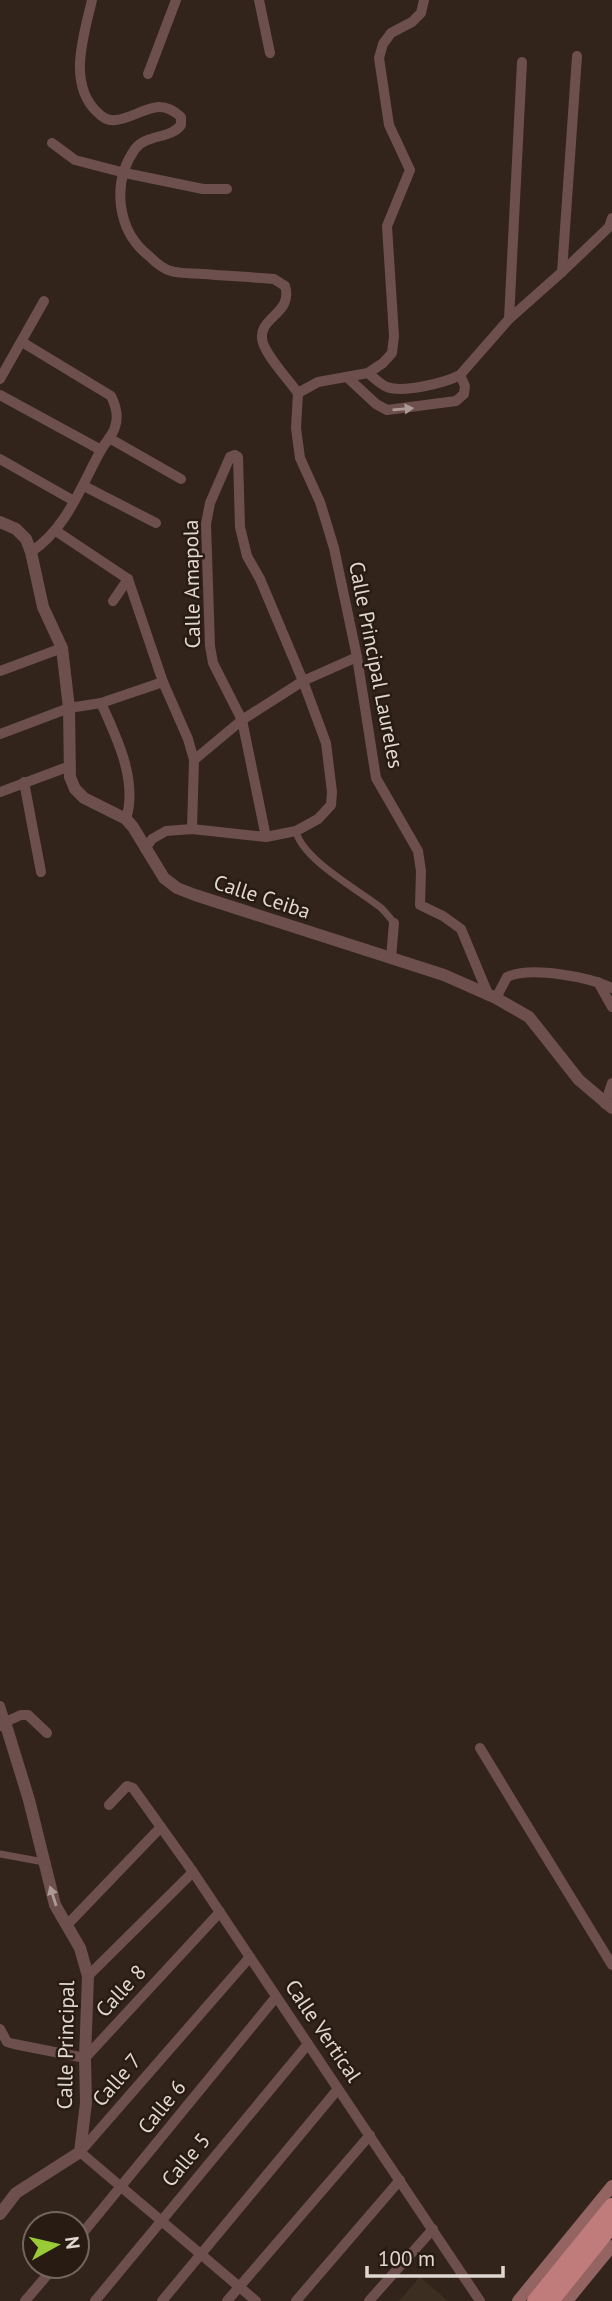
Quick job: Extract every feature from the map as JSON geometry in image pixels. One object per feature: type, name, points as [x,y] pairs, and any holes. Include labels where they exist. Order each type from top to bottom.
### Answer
[{"type":"highway","points":[[535,2301],[612,2206]]},
{"type":"highway","points":[[551,2301],[612,2225]]},
{"type":"main road","points":[[518,2301],[612,2186]]},
{"type":"main road","points":[[567,2301],[612,2246]]},
{"type":"street","points":[[92,0],[81,50],[85,95],[94,109],[104,119],[116,120],[147,108],[162,107],[173,110],[181,117],[181,125],[177,131],[160,134],[137,146],[125,173],[121,202],[126,231],[140,249],[170,271],[274,279],[285,286],[288,294],[286,303],[265,324],[261,334],[263,345],[298,393],[318,382],[368,373],[393,353],[387,226],[410,170],[389,125],[379,58],[383,44],[391,33],[412,22],[421,13],[425,0]]},
{"type":"street","points":[[148,74],[176,0]]},
{"type":"street","points":[[259,0],[270,53]]},
{"type":"street","points":[[562,272],[577,56]]},
{"type":"street","points":[[509,319],[522,62]]},
{"type":"street","points":[[52,143],[75,160],[203,189],[228,189]]},
{"type":"street","points":[[368,373],[387,388],[439,383],[460,375],[509,319],[609,228],[612,218]]},
{"type":"street","points":[[0,379],[44,301]]},
{"type":"street","points":[[22,342],[111,396],[117,409],[115,427],[84,486],[56,531],[31,552]]},
{"type":"street","points":[[347,377],[376,404],[387,410],[456,401],[464,394],[465,386],[460,375]]},
{"type":"street","points":[[376,404],[387,388]]},
{"type":"street","name":"Calle Principal Laureles","points":[[298,393],[296,428],[300,458],[320,502],[334,548],[357,657],[376,778],[418,851],[421,871],[420,905],[443,916],[461,929],[492,996]]},
{"type":"street","points":[[0,395],[101,450]]},
{"type":"street","points":[[109,438],[181,479]]},
{"type":"street","name":"Calle Amapola","points":[[266,837],[242,720],[213,663],[206,580],[206,524],[210,503],[230,457],[235,455],[240,527],[247,556],[260,579],[303,681]]},
{"type":"street","points":[[0,459],[74,501]]},
{"type":"street","points":[[84,486],[156,523]]},
{"type":"street","points":[[0,522],[16,528],[26,539],[43,607],[62,648],[69,708],[70,777],[75,789],[84,797],[126,819],[129,802],[124,760],[101,703]]},
{"type":"street","points":[[56,531],[128,579],[163,682],[188,739],[194,760],[192,829]]},
{"type":"street","points":[[113,601],[128,579]]},
{"type":"street","points":[[0,671],[62,648]]},
{"type":"street","points":[[194,760],[242,720],[303,681],[357,657]]},
{"type":"street","points":[[145,849],[152,839],[166,831],[192,829],[266,837],[296,831],[317,819],[331,805],[326,743],[303,681]]},
{"type":"street","points":[[0,734],[69,708],[101,703],[163,682]]},
{"type":"street","points":[[0,792],[70,766]]},
{"type":"street","points":[[24,782],[41,872]]},
{"type":"street","name":"Calle Ceiba","points":[[126,819],[164,878],[177,888],[444,975],[492,996],[529,1017],[579,1080],[608,1106]]},
{"type":"street","points":[[296,831],[298,840],[328,870],[383,908],[394,923],[391,958]]},
{"type":"street","points":[[492,996],[507,976],[526,972],[597,981],[612,988]]},
{"type":"street","points":[[597,981],[612,1007]]},
{"type":"street","points":[[608,1106],[612,1083]]},
{"type":"street","points":[[0,1706],[3,1724],[28,1714],[47,1734]]},
{"type":"street","name":"Calle Principal","points":[[3,1724],[29,1800],[55,1905],[80,1948],[89,1976],[86,2103],[80,2152]]},
{"type":"street","points":[[480,1748],[612,1965]]},
{"type":"street","name":"Calle Vertical","points":[[108,1805],[130,1786],[161,1827],[480,2301]]},
{"type":"street","points":[[67,1925],[161,1827]]},
{"type":"street","points":[[0,1854],[44,1862]]},
{"type":"street","points":[[89,1976],[193,1872]]},
{"type":"street","name":"Calle 8","points":[[85,2058],[220,1912]]},
{"type":"street","name":"Calle 7","points":[[0,2214],[16,2193],[80,2152],[250,1957]]},
{"type":"street","name":"Calle 6","points":[[91,2224],[276,1997]]},
{"type":"street","points":[[0,2029],[8,2042],[85,2058]]},
{"type":"street","name":"Calle 5","points":[[95,2301],[308,2044]]},
{"type":"street","points":[[162,2301],[338,2089]]},
{"type":"street","points":[[228,2301],[369,2135]]},
{"type":"street","points":[[80,2152],[256,2301]]},
{"type":"street","points":[[296,2301],[400,2180]]},
{"type":"street","points":[[369,2301],[433,2229]]},
{"type":"street","points":[[25,2301],[43,2280]]},
{"type":"shaded area","points":[[420,2277],[448,2301],[399,2301]]}]
